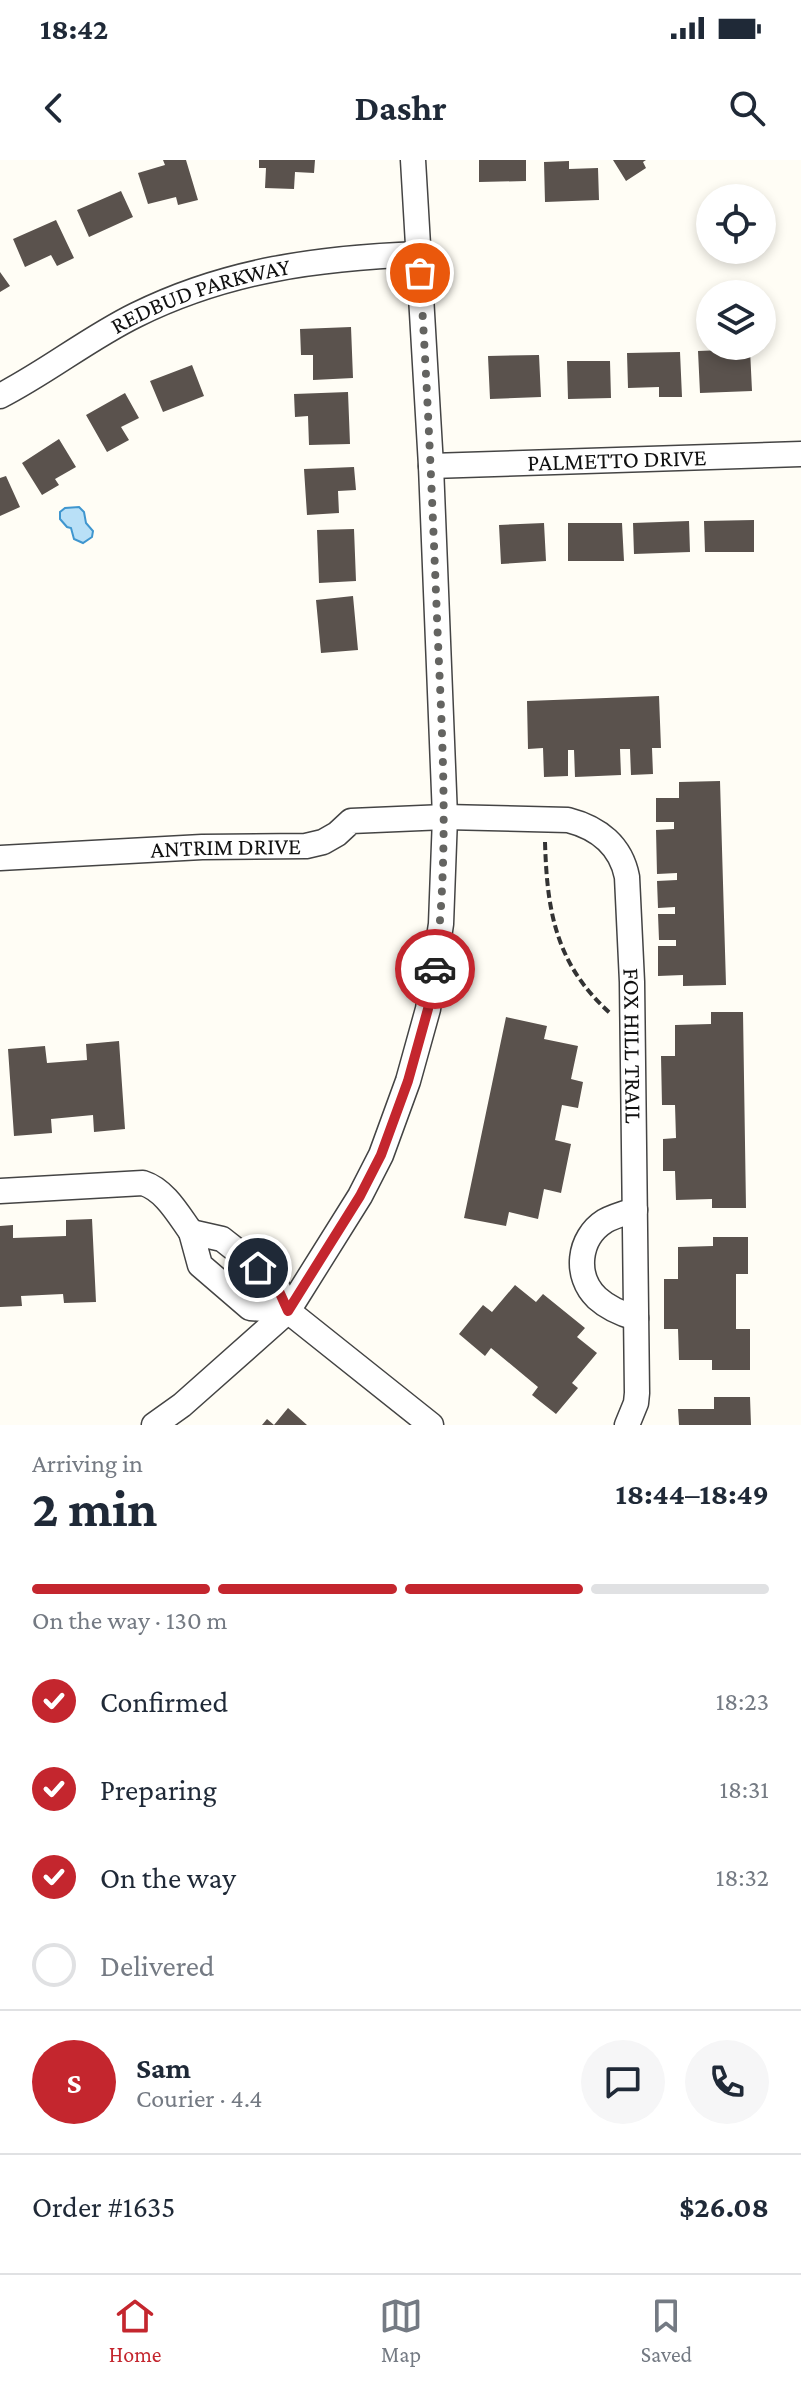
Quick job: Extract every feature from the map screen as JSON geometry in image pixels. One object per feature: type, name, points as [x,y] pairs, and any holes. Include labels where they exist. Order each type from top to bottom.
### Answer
[{"type":"street","points":[[154,1425],[182,1405],[288,1311],[360,1196],[381,1155],[408,1081],[428,1009],[441,924],[445,817],[431,466],[413,160]]},
{"type":"street","name":"REDBUD PARKWAY","points":[[0,396],[135,315],[182,295],[262,270],[357,256],[419,254]]},
{"type":"street","name":"PALMETTO DRIVE","points":[[431,466],[801,454]]},
{"type":"street","name":"FOX HILL TRAIL","points":[[445,817],[568,820],[590,828],[610,842],[625,864],[633,1028],[636,1318],[636,1403],[627,1425]]},
{"type":"street","name":"ANTRIM DRIVE","points":[[0,858],[202,847],[306,846],[323,842],[351,821],[445,817]]},
{"type":"street","points":[[0,1191],[143,1183],[152,1186],[164,1196],[191,1232],[200,1265],[250,1308],[288,1311]]},
{"type":"street","points":[[635,1210],[604,1222],[591,1234],[583,1250],[581,1267],[585,1282],[595,1297],[620,1313],[636,1318]]},
{"type":"street","points":[[191,1232],[222,1239],[274,1280],[288,1311],[431,1425]]},
{"type":"path","points":[[544,819],[549,896],[559,943],[581,985],[615,1018],[633,1028]]},
{"type":"water","points":[[79,507],[93,531],[92,537],[83,543],[74,539],[71,528],[60,519],[60,512],[65,508]]},
{"type":"building","points":[[163,160],[186,160],[198,200],[178,205],[176,197],[148,204],[138,173],[165,165]]},
{"type":"building","points":[[259,160],[315,160],[314,173],[295,172],[294,189],[265,188],[266,168],[259,168]]},
{"type":"building","points":[[479,160],[526,160],[526,181],[479,182]]},
{"type":"building","points":[[613,160],[646,160],[643,162],[646,168],[626,181]]},
{"type":"building","points":[[569,161],[569,169],[598,168],[599,200],[545,202],[544,162]]},
{"type":"building","points":[[121,191],[133,217],[89,237],[77,210]]},
{"type":"building","points":[[56,220],[74,258],[57,266],[51,255],[25,267],[13,239]]},
{"type":"building","points":[[0,272],[10,286],[0,292]]},
{"type":"building","points":[[351,327],[353,378],[313,380],[313,355],[301,355],[300,329]]},
{"type":"building","points":[[680,352],[682,397],[659,397],[659,387],[628,388],[627,353]]},
{"type":"building","points":[[539,355],[541,397],[490,399],[488,356]]},
{"type":"building","points":[[698,360],[751,360],[752,391],[700,393]]},
{"type":"building","points":[[567,361],[610,361],[611,398],[568,399]]},
{"type":"building","points":[[192,365],[204,396],[163,412],[150,381]]},
{"type":"building","points":[[348,392],[350,444],[309,445],[308,416],[295,417],[294,394]]},
{"type":"building","points":[[125,393],[139,418],[121,427],[129,440],[107,452],[86,415]]},
{"type":"building","points":[[59,439],[76,467],[55,479],[59,485],[42,495],[22,463]]},
{"type":"building","points":[[354,467],[356,490],[338,491],[339,513],[307,515],[304,469]]},
{"type":"building","points":[[6,476],[20,507],[0,516],[0,478]]},
{"type":"building","points":[[754,520],[754,552],[705,552],[704,521]]},
{"type":"building","points":[[689,521],[690,552],[634,554],[633,523]]},
{"type":"building","points":[[544,523],[546,561],[501,564],[499,525]]},
{"type":"building","points":[[568,523],[622,523],[624,561],[568,561]]},
{"type":"building","points":[[354,529],[356,581],[319,583],[317,530]]},
{"type":"building","points":[[353,596],[358,650],[321,653],[316,600]]},
{"type":"building","points":[[659,696],[661,748],[652,748],[653,774],[631,775],[630,749],[620,749],[621,775],[575,777],[574,750],[568,750],[568,776],[544,777],[543,748],[528,749],[527,701]]},
{"type":"building","points":[[720,781],[726,985],[683,986],[683,975],[658,976],[658,946],[676,946],[676,940],[659,940],[658,914],[675,914],[675,907],[658,908],[657,881],[677,880],[677,873],[657,874],[656,830],[674,829],[674,822],[656,822],[656,798],[679,798],[679,782]]},
{"type":"building","points":[[711,1012],[743,1012],[746,1208],[712,1208],[712,1199],[676,1200],[675,1171],[663,1171],[663,1139],[676,1138],[675,1105],[662,1105],[661,1056],[675,1056],[675,1025],[711,1024]]},
{"type":"building","points":[[506,1017],[547,1026],[544,1039],[578,1046],[571,1079],[583,1082],[578,1108],[562,1105],[555,1140],[571,1144],[561,1193],[544,1189],[538,1219],[509,1212],[506,1226],[464,1218]]},
{"type":"building","points":[[119,1041],[125,1129],[94,1132],[93,1115],[51,1119],[52,1133],[14,1136],[8,1049],[45,1046],[47,1063],[87,1060],[86,1044]]},
{"type":"building","points":[[92,1219],[96,1302],[64,1303],[63,1294],[21,1296],[22,1306],[0,1307],[0,1226],[13,1225],[13,1238],[66,1236],[66,1220]]},
{"type":"building","points":[[713,1237],[748,1237],[748,1274],[736,1274],[736,1329],[750,1329],[750,1370],[712,1370],[712,1360],[679,1360],[678,1329],[664,1329],[664,1279],[678,1279],[678,1247],[713,1246]]},
{"type":"building","points":[[515,1285],[536,1302],[543,1294],[585,1328],[577,1337],[597,1353],[572,1383],[578,1388],[556,1414],[532,1395],[538,1387],[491,1348],[485,1356],[459,1334],[483,1305],[492,1312]]},
{"type":"building","points":[[714,1397],[750,1397],[751,1425],[679,1425],[678,1409],[714,1409]]},
{"type":"building","points":[[288,1408],[307,1425],[274,1425]]},
{"type":"way so far","points":[[420,273],[445,817],[441,924],[435,969]]},
{"type":"route","points":[[258,1268],[274,1280],[288,1311],[360,1196],[381,1155],[408,1081],[428,1009],[435,969]]}]
